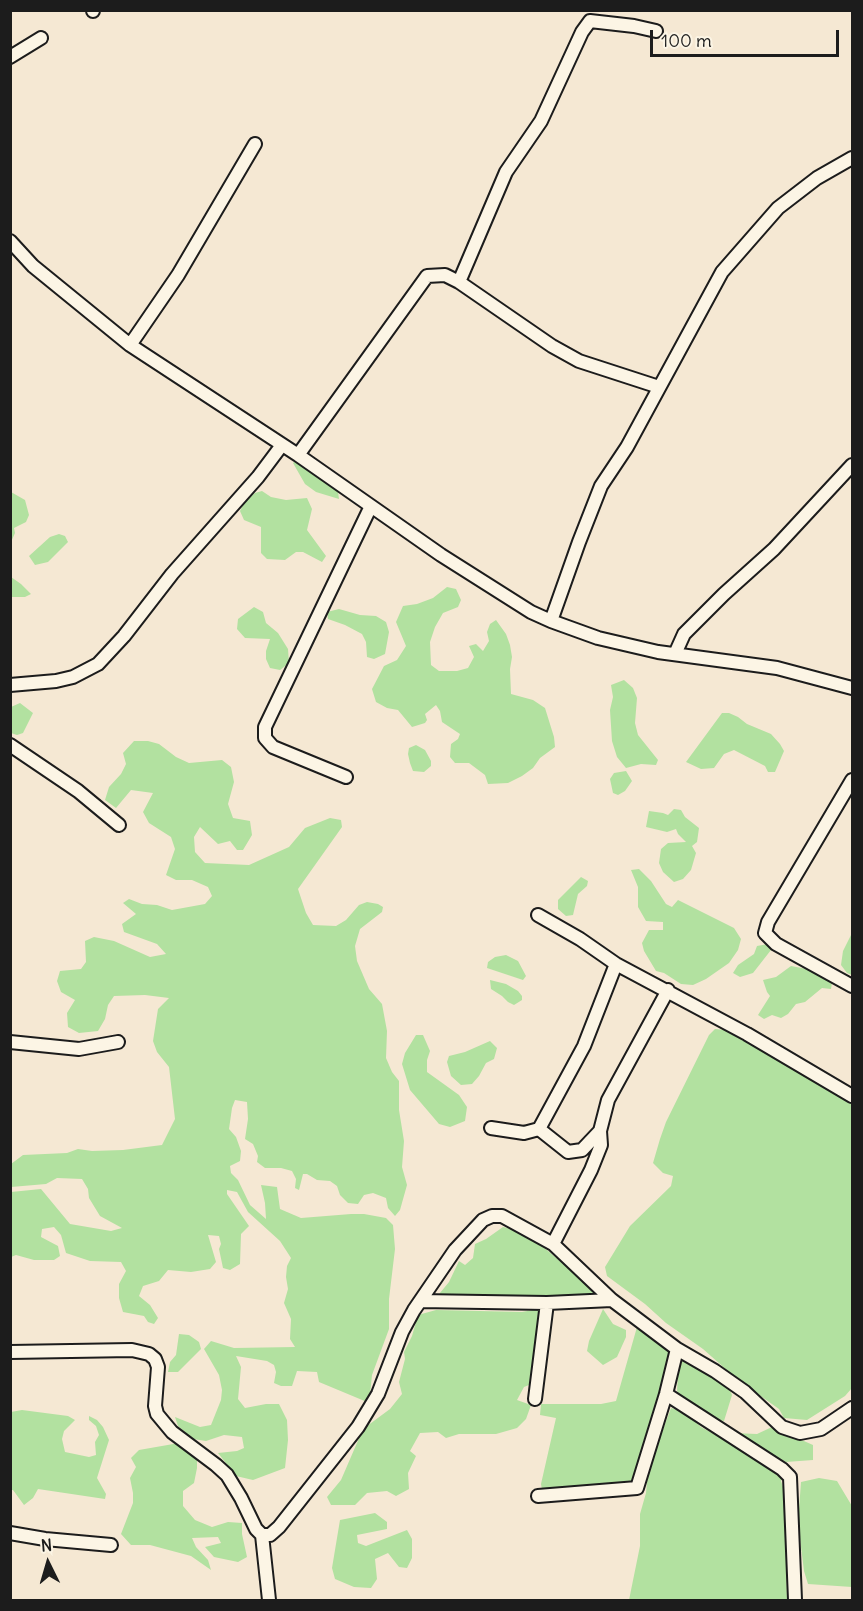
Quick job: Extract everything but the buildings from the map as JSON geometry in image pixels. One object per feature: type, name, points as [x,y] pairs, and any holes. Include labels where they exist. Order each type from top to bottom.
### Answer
[{"type":"street","points":[[459,282],[506,172],[541,121],[586,25],[595,20],[656,31]]},
{"type":"street","points":[[10,57],[41,39]]},
{"type":"street","points":[[130,345],[178,275],[255,144]]},
{"type":"street","points":[[551,621],[601,486],[627,447],[722,272],[778,208],[817,178],[852,158]]},
{"type":"street","points":[[10,241],[33,266],[130,345],[298,455],[505,596],[551,621],[598,638],[675,654],[777,668],[852,688]]},
{"type":"street","points":[[298,455],[427,276],[445,275],[459,282],[552,346],[579,361],[659,387]]},
{"type":"street","points":[[10,685],[64,679],[87,671],[98,664],[124,636],[172,574],[258,477],[282,445]]},
{"type":"street","points":[[675,654],[684,634],[774,549],[852,465]]},
{"type":"street","points":[[346,777],[273,747],[266,738],[265,728],[372,506]]},
{"type":"street","points":[[10,745],[78,791],[119,825]]},
{"type":"street","points":[[852,780],[768,922],[765,933],[776,944],[852,986]]},
{"type":"street","points":[[538,915],[580,939],[616,964],[668,990],[852,1096]]},
{"type":"street","points":[[490,1128],[524,1133],[539,1129],[584,1046],[616,964]]},
{"type":"street","points":[[552,1244],[591,1170],[600,1145],[600,1131],[608,1100],[668,990]]},
{"type":"street","points":[[10,1042],[79,1049],[118,1042]]},
{"type":"street","points":[[539,1129],[568,1152],[582,1150],[600,1131]]},
{"type":"street","points":[[262,1535],[270,1535],[279,1527],[358,1427],[378,1394],[402,1332],[420,1301],[456,1250],[483,1220],[492,1216],[502,1216],[552,1244],[612,1300],[677,1349],[745,1392],[782,1427],[800,1433],[821,1429],[852,1408]]},
{"type":"street","points":[[420,1301],[547,1303],[612,1300]]},
{"type":"street","points":[[535,1399],[547,1303]]},
{"type":"street","points":[[538,1496],[637,1488],[666,1394],[677,1349]]},
{"type":"street","points":[[10,1352],[122,1350],[149,1354],[155,1359],[158,1366],[155,1406],[157,1414],[172,1432],[205,1455],[227,1475],[241,1497],[256,1529],[262,1535],[269,1600]]},
{"type":"street","points":[[666,1394],[782,1469],[790,1477],[795,1600]]},
{"type":"street","points":[[10,1533],[111,1545]]},
{"type":"green space","points":[[296,460],[308,471],[328,481],[338,492],[339,499],[316,492],[305,484],[293,463]]},
{"type":"green space","points":[[262,491],[271,497],[286,500],[307,498],[312,509],[307,530],[326,556],[322,562],[303,552],[296,552],[285,560],[267,559],[261,553],[261,527],[244,520],[240,511],[245,501],[255,493]]},
{"type":"green space","points":[[11,492],[25,500],[29,515],[26,522],[14,528],[15,533],[11,542]]},
{"type":"green space","points":[[59,534],[65,536],[68,542],[48,562],[35,565],[29,556],[50,537]]},
{"type":"green space","points":[[11,577],[31,594],[25,597],[11,597]]},
{"type":"green space","points":[[447,587],[456,589],[461,600],[458,607],[443,613],[435,627],[430,642],[431,665],[439,671],[457,671],[468,668],[474,657],[469,646],[476,644],[483,651],[489,641],[487,632],[490,624],[496,620],[506,634],[510,645],[511,694],[533,700],[545,708],[555,747],[540,758],[533,768],[508,783],[488,784],[485,775],[469,763],[455,763],[450,757],[451,744],[458,739],[460,734],[442,722],[436,705],[425,714],[427,720],[425,723],[412,727],[398,710],[387,708],[376,702],[372,689],[384,666],[397,660],[406,646],[396,622],[403,606],[433,598]]},
{"type":"green space","points":[[254,607],[263,612],[266,623],[278,633],[288,649],[289,663],[280,670],[270,668],[266,659],[270,639],[245,638],[237,629],[238,619]]},
{"type":"green space","points":[[339,609],[360,615],[376,616],[386,622],[389,632],[385,654],[374,659],[367,657],[366,642],[362,634],[328,619],[327,612]]},
{"type":"green space","points":[[624,680],[633,688],[637,698],[635,723],[638,735],[658,760],[656,765],[641,764],[626,768],[617,757],[612,741],[611,685]]},
{"type":"green space","points":[[20,703],[33,713],[23,733],[17,735],[11,733],[11,707]]},
{"type":"green space","points":[[722,713],[729,713],[771,734],[780,744],[784,751],[775,772],[768,772],[765,766],[734,750],[724,754],[714,768],[701,769],[686,762]]},
{"type":"green space","points":[[134,741],[159,744],[176,757],[189,763],[222,760],[231,767],[234,782],[228,804],[233,818],[250,821],[252,835],[243,850],[237,850],[230,841],[218,844],[200,827],[194,837],[195,852],[205,863],[249,865],[289,847],[305,828],[330,818],[341,820],[342,827],[298,889],[306,913],[313,925],[336,926],[346,920],[359,905],[367,902],[383,907],[382,912],[360,929],[355,946],[357,961],[369,989],[382,1004],[387,1031],[386,1058],[399,1081],[399,1110],[404,1141],[402,1167],[407,1185],[400,1210],[395,1216],[388,1208],[386,1198],[373,1193],[364,1195],[358,1204],[348,1203],[340,1195],[337,1186],[330,1181],[317,1180],[307,1174],[303,1174],[299,1190],[295,1188],[296,1179],[292,1171],[265,1168],[257,1162],[258,1156],[253,1144],[245,1139],[248,1119],[247,1102],[235,1100],[232,1108],[229,1129],[236,1137],[241,1151],[240,1161],[230,1166],[231,1173],[238,1180],[250,1205],[266,1219],[261,1185],[277,1187],[280,1209],[301,1218],[364,1214],[386,1218],[393,1225],[395,1249],[389,1299],[389,1329],[372,1375],[367,1402],[319,1382],[317,1372],[297,1371],[292,1386],[281,1386],[274,1383],[276,1372],[274,1365],[267,1361],[236,1356],[241,1367],[238,1399],[245,1408],[279,1404],[287,1420],[288,1440],[285,1468],[253,1480],[236,1476],[218,1453],[244,1448],[242,1437],[224,1435],[206,1441],[193,1439],[178,1426],[175,1417],[200,1427],[211,1425],[221,1400],[222,1390],[219,1375],[204,1349],[211,1341],[234,1348],[295,1347],[290,1339],[291,1319],[284,1303],[288,1289],[287,1266],[291,1258],[280,1241],[248,1212],[237,1192],[227,1190],[227,1194],[249,1226],[241,1234],[240,1264],[230,1270],[223,1268],[219,1236],[208,1235],[216,1262],[210,1269],[191,1272],[168,1270],[159,1281],[143,1286],[139,1296],[150,1305],[158,1318],[154,1324],[148,1322],[144,1316],[123,1312],[119,1298],[119,1284],[126,1271],[121,1262],[90,1261],[66,1253],[61,1235],[54,1227],[42,1229],[41,1237],[58,1246],[60,1256],[54,1260],[34,1260],[16,1255],[11,1257],[11,1192],[41,1189],[70,1224],[111,1231],[122,1228],[100,1216],[89,1198],[88,1189],[82,1179],[57,1178],[46,1184],[11,1187],[11,1164],[23,1155],[67,1153],[78,1149],[123,1150],[162,1145],[175,1119],[169,1067],[157,1052],[153,1041],[158,1009],[169,998],[145,995],[114,996],[98,1031],[79,1033],[68,1027],[67,1013],[75,1000],[61,992],[57,981],[60,971],[81,969],[86,962],[85,941],[94,937],[114,941],[150,957],[166,954],[157,944],[124,932],[122,924],[136,914],[123,903],[129,899],[172,910],[205,904],[212,896],[208,887],[192,880],[176,880],[166,875],[175,849],[171,837],[149,823],[143,812],[153,793],[131,790],[116,808],[105,800],[109,787],[121,774],[126,764],[123,753]]},
{"type":"green space","points":[[416,745],[425,750],[431,761],[431,766],[424,772],[413,771],[410,763],[409,748]]},
{"type":"green space","points":[[626,771],[632,781],[625,791],[618,795],[613,793],[610,779],[614,773]]},
{"type":"green space","points":[[674,809],[681,810],[685,817],[699,828],[697,842],[692,846],[696,853],[691,870],[683,879],[674,882],[663,872],[659,863],[661,849],[668,843],[686,842],[676,829],[667,832],[646,827],[649,811],[668,815]]},
{"type":"green space","points":[[639,869],[651,881],[666,904],[672,907],[678,900],[734,928],[741,939],[738,950],[729,963],[693,985],[681,984],[664,973],[656,971],[642,943],[649,930],[663,930],[663,922],[646,921],[638,907],[638,887],[631,870]]},
{"type":"green space","points":[[581,877],[588,881],[587,886],[578,894],[573,915],[566,916],[558,909],[558,900]]},
{"type":"green space","points":[[852,933],[852,975],[847,973],[841,965],[843,951]]},
{"type":"green space","points":[[768,944],[773,946],[771,950],[753,973],[740,977],[733,973],[738,965],[754,954],[757,946]]},
{"type":"green space","points":[[506,955],[518,961],[526,976],[523,980],[487,968],[488,962],[495,957]]},
{"type":"green space","points":[[791,966],[807,969],[832,983],[831,989],[822,988],[805,1002],[796,1004],[788,1014],[781,1018],[772,1015],[764,1019],[758,1015],[770,996],[763,980],[776,977]]},
{"type":"green space","points":[[490,980],[506,984],[518,991],[522,1000],[514,1005],[508,1002],[491,989]]},
{"type":"green space","points":[[715,1029],[726,1030],[742,1037],[852,1103],[852,1388],[845,1396],[807,1420],[784,1418],[779,1409],[738,1380],[703,1349],[607,1276],[605,1267],[630,1226],[671,1186],[673,1176],[663,1173],[653,1163],[666,1122],[709,1035]]},
{"type":"green space","points":[[416,1035],[423,1035],[430,1051],[427,1072],[459,1095],[467,1107],[465,1121],[450,1127],[439,1124],[410,1090],[402,1064],[405,1053]]},
{"type":"green space","points":[[490,1041],[497,1048],[494,1059],[486,1063],[472,1084],[461,1085],[451,1076],[447,1062],[449,1056]]},
{"type":"green space","points":[[503,1227],[521,1231],[534,1239],[594,1290],[596,1295],[571,1298],[435,1299],[449,1282],[459,1261],[465,1265],[473,1258],[475,1244]]},
{"type":"green space","points":[[538,1309],[542,1312],[529,1385],[524,1387],[517,1400],[531,1405],[526,1419],[517,1428],[496,1434],[459,1434],[446,1438],[438,1432],[420,1433],[410,1451],[416,1456],[408,1473],[409,1489],[396,1496],[387,1491],[367,1493],[355,1505],[331,1505],[327,1497],[341,1480],[363,1429],[390,1409],[402,1394],[399,1382],[405,1359],[404,1352],[412,1336],[418,1315],[436,1310],[522,1312]]},
{"type":"green space","points":[[603,1309],[613,1324],[626,1330],[626,1337],[617,1357],[603,1365],[587,1351]]},
{"type":"green space","points":[[642,1326],[672,1353],[644,1440],[633,1484],[542,1490],[541,1484],[556,1418],[540,1415],[541,1404],[601,1404],[616,1401],[637,1327]]},
{"type":"green space","points":[[179,1334],[189,1335],[199,1342],[201,1349],[178,1372],[168,1372],[170,1362],[176,1355]]},
{"type":"green space","points":[[687,1359],[729,1388],[732,1395],[724,1421],[709,1418],[682,1400],[677,1391],[678,1374],[682,1361]]},
{"type":"green space","points":[[671,1408],[684,1411],[701,1427],[764,1461],[783,1476],[781,1481],[785,1512],[787,1600],[629,1600],[640,1546],[640,1514],[646,1493],[648,1470]]},
{"type":"green space","points":[[22,1410],[68,1416],[75,1420],[64,1431],[62,1439],[65,1452],[89,1457],[96,1455],[95,1442],[99,1435],[96,1426],[89,1420],[89,1416],[97,1420],[109,1440],[97,1478],[106,1494],[105,1499],[38,1489],[33,1498],[24,1505],[13,1490],[10,1490],[11,1412]]},
{"type":"green space","points":[[772,1427],[813,1445],[813,1460],[786,1462],[733,1433],[757,1434]]},
{"type":"green space","points":[[179,1443],[197,1459],[194,1483],[183,1491],[183,1506],[195,1520],[212,1527],[228,1522],[242,1523],[247,1557],[238,1562],[214,1557],[205,1547],[221,1543],[218,1537],[192,1538],[196,1547],[208,1560],[211,1570],[191,1556],[150,1545],[131,1545],[121,1534],[133,1503],[130,1478],[136,1467],[131,1458],[139,1450]]},
{"type":"green space","points":[[819,1478],[837,1481],[852,1506],[852,1587],[808,1584],[804,1571],[798,1523],[801,1482]]},
{"type":"green space","points":[[375,1513],[387,1522],[387,1529],[357,1535],[358,1543],[366,1546],[407,1530],[412,1539],[412,1558],[407,1568],[399,1567],[388,1553],[375,1559],[377,1579],[371,1588],[354,1587],[335,1579],[332,1568],[340,1520]]}]
